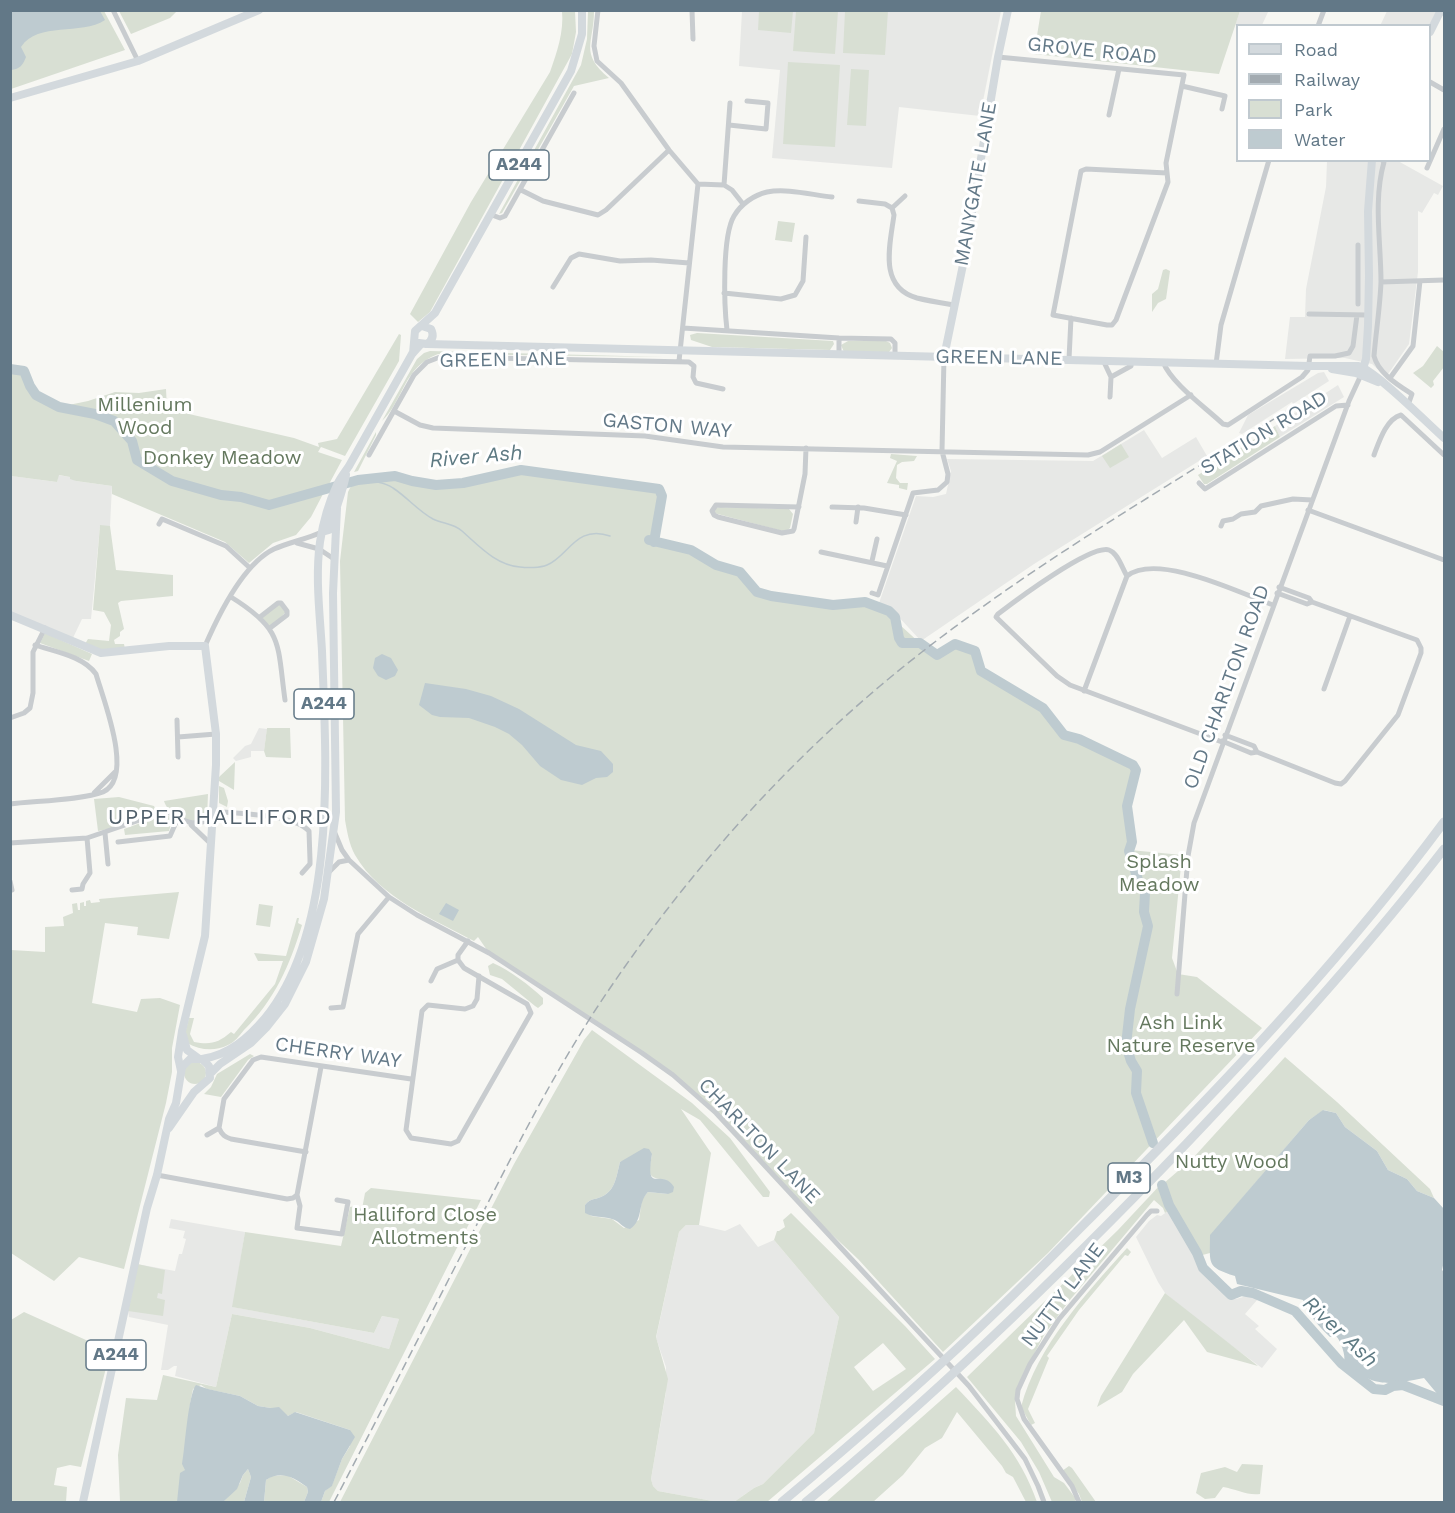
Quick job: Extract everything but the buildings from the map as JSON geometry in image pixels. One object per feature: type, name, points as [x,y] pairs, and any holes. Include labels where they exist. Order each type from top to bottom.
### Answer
[{"type":"highway","name":"M3","points":[[782,1503],[888,1412],[979,1328],[1174,1134],[1373,914],[1444,822]]},
{"type":"highway","name":"M3","points":[[806,1503],[970,1359],[1132,1199],[1308,1012],[1380,930],[1444,849]]},
{"type":"main road","points":[[10,98],[138,61],[259,10]]},
{"type":"main road","name":"A244","points":[[422,326],[435,313],[571,71],[582,34],[582,10]]},
{"type":"main road","name":"MANYGATE LANE","points":[[944,357],[974,205],[1008,10]]},
{"type":"main road","points":[[1431,30],[1441,10]]},
{"type":"main road","points":[[1372,162],[1368,193],[1369,287],[1360,370],[1392,391],[1444,439]]},
{"type":"main road","name":"A244","points":[[432,333],[435,313]]},
{"type":"main road","points":[[422,326],[428,327],[432,333],[432,339],[421,342],[415,331],[422,326]]},
{"type":"main road","name":"GREEN LANE","points":[[432,333],[448,345]]},
{"type":"main road","name":"A244","points":[[200,1058],[223,1054],[238,1045],[261,1022],[278,1000],[291,975],[304,938],[311,915],[320,859],[325,779],[318,575],[322,532],[346,471],[421,342]]},
{"type":"main road","name":"GREEN LANE","points":[[421,342],[448,345],[1309,366],[1360,370]]},
{"type":"main road","name":"A244","points":[[211,1073],[220,1064],[243,1050],[274,1018],[292,992],[306,962],[320,916],[334,831],[334,559],[339,486]]},
{"type":"main road","points":[[322,532],[329,530],[332,516],[337,508]]},
{"type":"main road","points":[[10,615],[101,653],[169,646],[205,646],[216,734],[213,815],[205,936],[182,1031],[178,1057],[181,1073],[187,1084],[198,1088],[208,1081],[211,1073],[210,1066],[187,1050],[182,1031]]},
{"type":"main road","points":[[181,1073],[185,1062],[200,1058]]},
{"type":"main road","name":"A244","points":[[83,1503],[147,1208],[181,1073]]},
{"type":"main road","name":"A244","points":[[169,1128],[198,1088]]},
{"type":"street","points":[[113,10],[138,61]]},
{"type":"street","points":[[598,10],[595,56],[601,65],[621,83],[669,150],[698,184],[679,361],[693,363],[693,378],[696,383],[723,389]]},
{"type":"street","points":[[692,10],[693,39]]},
{"type":"street","name":"GROVE ROAD","points":[[998,57],[1184,75],[1182,86]]},
{"type":"street","points":[[1109,115],[1119,69]]},
{"type":"street","points":[[1167,173],[1086,169],[1081,171],[1053,315],[1107,325],[1116,320],[1168,182],[1166,162],[1182,86],[1225,96],[1222,108]]},
{"type":"street","points":[[492,215],[500,218],[505,216],[574,93]]},
{"type":"street","points":[[729,125],[768,129],[770,105],[747,101]]},
{"type":"street","points":[[724,184],[730,103]]},
{"type":"street","points":[[1431,159],[1444,131]]},
{"type":"street","points":[[521,190],[543,201],[598,214],[606,210],[669,150]]},
{"type":"street","points":[[1216,364],[1221,326],[1268,162]]},
{"type":"street","points":[[1383,162],[1378,200],[1381,282],[1374,356],[1376,363],[1390,378],[1413,396],[1405,418]]},
{"type":"street","points":[[1427,168],[1430,162]]},
{"type":"street","points":[[698,184],[724,184],[743,204]]},
{"type":"street","points":[[727,330],[724,293],[729,231],[734,215],[743,204],[752,198],[770,192],[832,197]]},
{"type":"street","points":[[892,208],[905,196]]},
{"type":"street","points":[[858,201],[885,204],[892,208],[894,215],[888,262],[890,274],[897,285],[905,293],[915,297],[954,305]]},
{"type":"street","points":[[724,293],[781,299],[795,295],[803,281],[806,237]]},
{"type":"street","points":[[1358,304],[1358,248],[1369,250]]},
{"type":"street","points":[[554,287],[571,258],[579,254],[620,261],[651,260],[689,263]]},
{"type":"street","points":[[1381,282],[1444,280]]},
{"type":"street","points":[[1390,378],[1413,346],[1420,281]]},
{"type":"street","points":[[1358,287],[1369,287]]},
{"type":"street","points":[[1310,314],[1367,315]]},
{"type":"street","points":[[1163,362],[1167,371],[1191,395],[1223,424],[1228,424],[1302,377],[1309,366],[1310,356],[1335,356],[1348,352],[1353,346],[1357,315]]},
{"type":"street","points":[[1069,359],[1071,318]]},
{"type":"street","points":[[683,327],[839,338],[891,339],[895,343],[895,356]]},
{"type":"street","points":[[839,338],[839,355]]},
{"type":"street","name":"GREEN LANE","points":[[369,455],[417,372],[431,360],[440,357],[679,361]]},
{"type":"street","points":[[872,593],[878,595],[914,493],[938,489],[947,482],[948,474],[942,451],[944,357]]},
{"type":"street","points":[[1103,360],[1111,377],[1110,397]]},
{"type":"street","points":[[1111,377],[1131,366],[1132,361]]},
{"type":"street","name":"OLD CHARLTON ROAD","points":[[1177,994],[1188,856],[1194,823],[1360,370]]},
{"type":"street","name":"GASTON WAY","points":[[394,411],[433,428],[645,436],[723,447],[1092,455],[1191,395]]},
{"type":"street","name":"STATION ROAD","points":[[1199,483],[1206,489],[1336,406],[1348,403]]},
{"type":"street","points":[[1374,455],[1384,430],[1397,416],[1401,415],[1444,455]]},
{"type":"street","points":[[373,423],[384,429]]},
{"type":"street","points":[[1436,449],[1444,439]]},
{"type":"street","points":[[798,507],[716,505],[712,511],[718,517],[786,534],[794,529],[806,474],[806,448]]},
{"type":"street","points":[[1221,526],[1223,521],[1241,514],[1255,512],[1262,506],[1293,499],[1312,500]]},
{"type":"street","points":[[832,507],[858,507],[906,515]]},
{"type":"street","points":[[856,522],[858,507]]},
{"type":"street","points":[[1308,510],[1444,560]]},
{"type":"street","points":[[159,524],[162,519],[226,546],[250,568]]},
{"type":"street","points":[[205,646],[218,618],[250,568],[273,550],[322,532]]},
{"type":"street","points":[[872,561],[878,539]]},
{"type":"street","points":[[296,542],[320,549],[334,559]]},
{"type":"street","points":[[1126,576],[1114,553],[1110,550],[1099,550],[1044,581],[996,617],[1057,676],[1084,691],[1223,739],[1251,753],[1257,752],[1341,784],[1398,715],[1421,653],[1420,644],[1413,638],[1312,602],[1307,604],[1278,590]]},
{"type":"street","points":[[821,552],[887,566]]},
{"type":"street","points":[[1084,691],[1126,576],[1135,571],[1176,570],[1273,605]]},
{"type":"street","points":[[231,597],[260,617],[270,628],[278,648],[285,700]]},
{"type":"street","points":[[260,617],[281,603],[287,615],[270,628]]},
{"type":"street","points":[[1324,689],[1350,616]]},
{"type":"street","points":[[10,718],[24,713],[32,702],[32,657],[35,645],[45,628]]},
{"type":"street","points":[[10,804],[104,792],[110,787],[117,770],[118,752],[96,674],[81,660],[35,645]]},
{"type":"street","points":[[177,720],[178,757]]},
{"type":"street","points":[[178,737],[216,734]]},
{"type":"street","points":[[10,843],[87,838],[166,811],[191,825],[211,843]]},
{"type":"street","points":[[191,825],[202,823],[213,815],[289,821],[309,831],[310,864],[302,873]]},
{"type":"street","points":[[118,842],[170,836],[178,818]]},
{"type":"street","name":"CHARLTON LANE","points":[[334,831],[349,860],[389,897],[417,915],[489,952],[673,1075],[716,1113],[969,1386],[1025,1459],[1044,1503]]},
{"type":"street","points":[[105,833],[108,864]]},
{"type":"street","points":[[72,891],[82,889],[90,873],[87,838]]},
{"type":"street","points":[[320,859],[324,850],[342,850]]},
{"type":"street","points":[[328,873],[339,862],[349,860]]},
{"type":"street","points":[[10,881],[14,890]]},
{"type":"street","points":[[331,1008],[343,1006],[360,930],[389,897]]},
{"type":"street","points":[[431,981],[437,969],[442,969],[458,960],[460,952],[468,941]]},
{"type":"street","points":[[458,960],[464,968],[478,976],[527,1004],[531,1013],[455,1144],[414,1140],[408,1136],[406,1130],[411,1079],[424,1008],[434,1004],[470,1008],[476,1003],[478,976]]},
{"type":"street","name":"CHERRY WAY","points":[[219,1128],[224,1099],[253,1060],[261,1057],[411,1079]]},
{"type":"street","points":[[321,1067],[297,1195],[300,1206],[297,1228],[342,1234],[351,1203],[337,1200]]},
{"type":"street","points":[[207,1135],[219,1128],[223,1135],[231,1139],[306,1152]]},
{"type":"street","points":[[157,1175],[287,1199],[297,1195]]},
{"type":"street","name":"NUTTY LANE","points":[[1079,1503],[1072,1486],[1024,1419],[1019,1405],[1018,1389],[1030,1364],[1059,1319],[1146,1215],[1151,1211],[1157,1211]]},
{"type":"shaded area","points":[[742,11],[1001,11],[980,116],[899,107],[892,168],[772,158],[780,70],[739,66]]},
{"type":"shaded area","points":[[1240,11],[1268,12],[1262,24],[1235,25]]},
{"type":"shaded area","points":[[1387,11],[1444,11],[1444,17],[1439,14],[1431,25],[1381,24]]},
{"type":"shaded area","points":[[1327,162],[1400,162],[1443,186],[1438,195],[1434,193],[1422,213],[1418,211],[1418,272],[1409,344],[1386,377],[1372,364],[1345,358],[1285,359],[1290,317],[1305,317],[1306,289],[1326,187]]},
{"type":"shaded area","points":[[1324,372],[1329,381],[1242,434],[1239,433],[1248,415],[1318,373]]},
{"type":"shaded area","points":[[1338,385],[1344,397],[1280,437],[1275,426]]},
{"type":"shaded area","points":[[1144,430],[1162,458],[1196,437],[1207,456],[1034,564],[921,641],[896,614],[878,606],[916,496],[933,497],[946,494],[951,471],[947,459],[1093,461]]},
{"type":"shaded area","points":[[58,475],[70,477],[76,481],[112,486],[110,526],[100,526],[91,619],[82,619],[72,640],[11,615],[11,476],[57,482]]},
{"type":"shaded area","points":[[259,728],[267,729],[264,751],[251,751],[251,757],[236,761],[233,758],[245,746],[251,744]]},
{"type":"shaded area","points":[[1168,1211],[1195,1257],[1200,1270],[1229,1298],[1236,1299],[1250,1295],[1258,1299],[1245,1314],[1259,1326],[1255,1329],[1277,1349],[1262,1368],[1207,1328],[1165,1293],[1158,1282],[1136,1237],[1149,1221]]},
{"type":"shaded area","points":[[171,1219],[245,1232],[233,1307],[374,1333],[382,1316],[399,1319],[389,1349],[310,1328],[232,1314],[216,1387],[175,1376],[177,1366],[161,1370],[168,1325],[129,1317],[128,1311],[137,1264],[175,1271],[186,1239],[183,1238],[185,1231],[169,1228]]},
{"type":"shaded area","points":[[740,1224],[758,1247],[774,1240],[839,1317],[814,1433],[763,1484],[734,1502],[718,1502],[658,1491],[651,1479],[666,1392],[666,1367],[656,1338],[679,1232],[686,1225],[699,1225],[725,1231]]},
{"type":"green space","points":[[1041,10],[1240,11],[1219,74],[1034,54]]},
{"type":"green space","points":[[11,11],[104,11],[125,50],[11,89]]},
{"type":"green space","points":[[119,11],[177,11],[170,18],[131,34]]},
{"type":"green space","points":[[562,11],[575,11],[576,32],[572,54],[430,312],[418,322],[410,314],[471,202],[550,72],[561,34]]},
{"type":"green space","points":[[588,11],[594,11],[591,54],[609,78],[574,86],[502,213],[499,214],[581,65],[587,39]]},
{"type":"green space","points":[[759,11],[793,11],[791,33],[758,30]]},
{"type":"green space","points":[[796,11],[838,11],[835,54],[793,51]]},
{"type":"green space","points":[[845,11],[888,11],[885,55],[843,53]]},
{"type":"green space","points":[[788,62],[840,65],[835,147],[783,144]]},
{"type":"green space","points":[[851,69],[869,70],[866,126],[847,125]]},
{"type":"green space","points":[[778,221],[795,223],[792,242],[775,240]]},
{"type":"green space","points":[[1163,270],[1170,271],[1166,299],[1158,303],[1152,312],[1152,294],[1158,289]]},
{"type":"green space","points":[[697,333],[833,341],[834,344],[830,350],[712,347],[691,340],[690,335]]},
{"type":"green space","points":[[399,334],[401,335],[399,361],[345,456],[321,447],[318,452],[342,460],[328,486],[268,502],[241,494],[192,485],[171,478],[139,458],[134,440],[116,420],[112,423],[131,443],[135,460],[171,483],[184,488],[270,507],[303,497],[323,494],[311,517],[296,535],[273,543],[249,563],[225,542],[112,494],[112,486],[76,481],[59,475],[57,482],[11,476],[11,369],[24,371],[36,395],[59,407],[115,392],[139,393],[166,389],[167,409],[294,438],[319,447],[318,443],[337,439]]},
{"type":"green space","points":[[848,341],[886,341],[892,348],[889,352],[844,352],[841,345]]},
{"type":"green space","points":[[1437,346],[1444,352],[1444,367],[1433,381],[1434,385],[1431,388],[1413,373],[1423,366]]},
{"type":"green space","points":[[430,351],[664,357],[438,354],[426,360],[411,375],[395,404],[382,421],[417,359]]},
{"type":"green space","points":[[1275,426],[1280,437],[1204,484],[1198,475]]},
{"type":"green space","points":[[376,432],[358,471],[354,472]]},
{"type":"green space","points":[[1121,444],[1129,457],[1110,468],[1102,456]]},
{"type":"green space","points":[[891,454],[917,456],[914,461],[897,465],[896,478],[900,483],[908,483],[907,490],[899,488],[899,485],[887,483],[897,461],[890,458]]},
{"type":"green space","points":[[521,470],[659,489],[661,492],[654,542],[691,550],[716,565],[740,572],[756,594],[780,600],[787,598],[833,605],[865,602],[877,604],[936,655],[955,644],[975,651],[977,664],[981,671],[1043,708],[1064,735],[1079,739],[1133,765],[1136,770],[1127,806],[1132,842],[1130,850],[1182,855],[1172,958],[1178,974],[1197,977],[1262,1028],[1048,1253],[943,1352],[858,1259],[795,1200],[740,1138],[673,1075],[489,953],[478,937],[474,941],[408,906],[378,883],[353,851],[345,820],[340,561],[348,492],[353,482],[395,476],[436,485],[463,483]]},
{"type":"green space","points":[[716,508],[789,509],[793,514],[790,528],[786,532],[714,513]]},
{"type":"green space","points":[[100,525],[110,526],[116,570],[173,575],[173,596],[118,603],[124,629],[114,640],[115,644],[124,644],[125,649],[96,649],[85,644],[88,639],[109,641],[111,625],[104,612],[93,610]]},
{"type":"green space","points":[[278,603],[287,611],[270,628],[260,617]]},
{"type":"green space","points":[[45,633],[92,654],[89,661],[40,643]]},
{"type":"green space","points":[[267,728],[290,728],[291,758],[266,757],[264,751]]},
{"type":"green space","points":[[235,762],[234,790],[219,781],[219,777]]},
{"type":"green space","points":[[219,786],[224,788],[228,801],[227,807],[219,803]]},
{"type":"green space","points":[[208,794],[207,818],[202,820],[189,820],[176,815],[164,801]]},
{"type":"green space","points":[[119,797],[154,806],[156,810],[109,829],[98,831],[94,799]]},
{"type":"green space","points":[[167,815],[173,818],[169,831],[125,835],[124,829]]},
{"type":"green space","points":[[179,892],[169,939],[137,935],[138,927],[105,923],[92,1003],[137,1012],[141,999],[160,998],[180,1005],[172,1048],[172,1072],[166,1103],[124,1269],[79,1257],[54,1281],[11,1253],[11,950],[45,952],[45,927],[64,926],[63,917],[73,913],[72,904],[77,903],[78,910],[80,910],[80,903],[84,902],[86,906],[86,901],[90,900],[91,903],[100,902],[99,899]]},
{"type":"green space","points":[[259,904],[273,906],[270,927],[256,925]]},
{"type":"green space","points":[[297,918],[299,918],[298,923],[302,925],[292,954],[280,982],[255,1019],[235,1041],[218,1049],[207,1049],[187,1043],[185,1033],[189,1018],[194,1018],[190,1034],[194,1042],[214,1042],[231,1032],[234,1034],[275,984],[283,961],[258,961],[254,953],[286,956]]},
{"type":"green space","points":[[493,963],[532,988],[543,998],[543,1004],[538,1008],[502,979],[490,975],[488,966]]},
{"type":"green space","points":[[592,1030],[692,1103],[730,1138],[770,1192],[769,1197],[763,1197],[700,1120],[681,1109],[711,1153],[699,1225],[686,1225],[679,1232],[656,1337],[668,1379],[651,1479],[658,1491],[718,1502],[340,1502],[514,1164],[584,1040]],"holes":[[[652,1154],[650,1173],[655,1178],[667,1180],[668,1194],[648,1192],[642,1199],[639,1220],[624,1228],[612,1219],[591,1216],[585,1205],[608,1193],[616,1179],[620,1162]]]},
{"type":"green space","points":[[250,1054],[254,1056],[248,1060],[221,1097],[204,1094],[211,1087],[217,1074]]},
{"type":"green space","name":"Nutty Wood","points":[[1285,1057],[1430,1189],[1434,1198],[1417,1191],[1407,1179],[1388,1170],[1377,1151],[1345,1127],[1336,1113],[1324,1110],[1309,1120],[1211,1235],[1210,1253],[1195,1257],[1168,1211],[1165,1213],[1154,1200],[1069,1301],[1044,1335],[1015,1401],[1016,1416],[1054,1477],[1064,1483],[1076,1499],[1075,1502],[1052,1502],[1039,1472],[1021,1442],[967,1377],[1118,1230],[1161,1184],[1164,1187],[1163,1184],[1193,1158]]},
{"type":"green space","points":[[191,1062],[199,1062],[206,1069],[206,1077],[199,1084],[191,1084],[184,1077],[184,1069]]},
{"type":"green space","name":"Halliford Close Allotments","points":[[371,1188],[481,1200],[329,1502],[321,1502],[325,1491],[332,1485],[342,1459],[350,1446],[350,1430],[296,1412],[288,1416],[271,1408],[258,1406],[240,1396],[207,1389],[201,1385],[193,1389],[190,1404],[185,1470],[178,1502],[120,1502],[118,1455],[126,1398],[157,1400],[163,1375],[216,1387],[232,1314],[310,1328],[389,1349],[399,1319],[382,1316],[374,1333],[232,1307],[245,1232],[341,1246],[350,1207],[362,1209],[365,1193]]},
{"type":"green space","points":[[791,1213],[905,1326],[935,1359],[767,1502],[734,1502],[763,1484],[814,1433],[839,1317],[774,1240],[777,1231],[785,1227],[783,1220]],"holes":[[[883,1343],[906,1369],[873,1391],[854,1367]]]},
{"type":"green space","points":[[1127,1248],[1131,1252],[1128,1256],[1125,1255],[1079,1310],[1047,1356],[1049,1358],[1028,1409],[1035,1423],[1031,1425],[1021,1407],[1039,1363],[1079,1303]]},
{"type":"green space","points":[[137,1264],[165,1270],[162,1294],[158,1293],[157,1298],[165,1300],[163,1316],[128,1311]]},
{"type":"green space","points":[[1165,1293],[1258,1366],[1207,1352],[1184,1320],[1133,1374],[1122,1392],[1097,1407],[1101,1396]]},
{"type":"green space","points":[[24,1312],[110,1352],[81,1467],[70,1465],[57,1468],[54,1485],[67,1487],[66,1502],[11,1502],[11,1320]]},
{"type":"green space","points":[[956,1387],[993,1427],[1013,1454],[1037,1502],[1026,1502],[1013,1477],[1006,1473],[957,1412],[942,1438],[925,1448],[903,1475],[873,1502],[826,1502]]},
{"type":"green space","points":[[1242,1464],[1263,1465],[1260,1494],[1223,1487],[1215,1498],[1205,1499],[1196,1493],[1201,1473],[1225,1467],[1237,1472]]},
{"type":"green space","points":[[1069,1466],[1096,1502],[1082,1502],[1079,1494],[1062,1471]]},
{"type":"green space","points":[[248,1469],[251,1477],[244,1502],[223,1502],[240,1483]]},
{"type":"green space","points":[[287,1475],[307,1487],[308,1492],[304,1502],[264,1502],[266,1480],[272,1476]]},
{"type":"water","points":[[10,11],[100,11],[105,20],[95,25],[38,34],[21,47],[26,57],[24,62],[19,68],[11,70]]},
{"type":"water","points":[[382,654],[391,658],[398,670],[395,676],[386,680],[378,676],[373,668],[375,658]]},
{"type":"water","points":[[425,683],[466,689],[491,696],[519,709],[576,745],[601,751],[613,764],[613,772],[607,777],[596,778],[582,785],[561,780],[540,766],[509,734],[469,718],[432,715],[419,705]]},
{"type":"water","points":[[446,903],[459,910],[453,921],[439,914]]},
{"type":"water","points":[[1323,1110],[1336,1113],[1345,1127],[1377,1151],[1388,1170],[1407,1179],[1417,1191],[1434,1198],[1444,1209],[1442,1270],[1444,1272],[1444,1397],[1439,1396],[1424,1378],[1391,1383],[1364,1376],[1344,1362],[1344,1352],[1338,1338],[1330,1337],[1322,1329],[1303,1300],[1237,1284],[1235,1276],[1219,1270],[1212,1263],[1210,1235],[1309,1120]]},
{"type":"water","points":[[644,1148],[649,1149],[652,1154],[650,1167],[652,1178],[669,1182],[674,1187],[673,1192],[668,1194],[648,1192],[637,1221],[630,1229],[615,1220],[585,1213],[587,1203],[604,1196],[611,1189],[620,1162]]},
{"type":"water","points":[[196,1385],[240,1396],[258,1406],[279,1407],[288,1416],[295,1412],[350,1430],[355,1437],[342,1459],[332,1486],[325,1491],[321,1502],[304,1502],[308,1492],[307,1487],[283,1475],[266,1480],[264,1502],[244,1502],[251,1477],[248,1469],[237,1489],[223,1502],[177,1502],[180,1473],[185,1470],[182,1464],[189,1410]]},
{"type":"waterway","name":"River Ash","points":[[10,369],[24,371],[36,395],[59,407],[95,414],[114,421],[132,441],[137,460],[172,481],[221,495],[241,497],[269,505],[358,480],[395,476],[436,485],[463,483],[521,470],[659,489],[662,496],[654,542]]},
{"type":"waterway","points":[[358,480],[389,486],[428,516],[459,528],[488,554],[511,565],[530,568],[544,566],[589,534],[598,533],[610,536]]},
{"type":"waterway","name":"River Ash","points":[[649,540],[691,550],[716,565],[740,572],[757,592],[833,605],[865,602],[889,611],[895,617],[902,643],[920,643],[937,655],[955,644],[975,651],[981,671],[1043,708],[1064,735],[1079,739],[1133,765],[1136,770],[1127,806],[1132,842],[1129,851],[1138,880],[1145,893],[1144,912],[1148,926],[1130,1009],[1126,1045],[1137,1071],[1136,1093],[1153,1143]]},
{"type":"waterway","name":"River Ash","points":[[1162,1185],[1169,1205],[1197,1253],[1203,1268],[1231,1295],[1241,1291],[1253,1293],[1295,1311],[1341,1363],[1374,1389],[1385,1390],[1403,1385],[1444,1401]]},
{"type":"railway","points":[[334,1502],[547,1090],[598,1006],[628,962],[727,836],[801,758],[840,721],[880,686],[979,609],[1083,539],[1296,405]]},
{"type":"district","name":"UPPER HALLIFORD","points":[[220,818]]},
{"type":"park label","name":"Millenium Wood","points":[[145,416]]},
{"type":"park label","name":"Donkey Meadow","points":[[222,458]]},
{"type":"park label","name":"Splash Meadow","points":[[1159,874]]},
{"type":"park label","name":"Ash Link Nature Reserve","points":[[1181,1034]]}]
